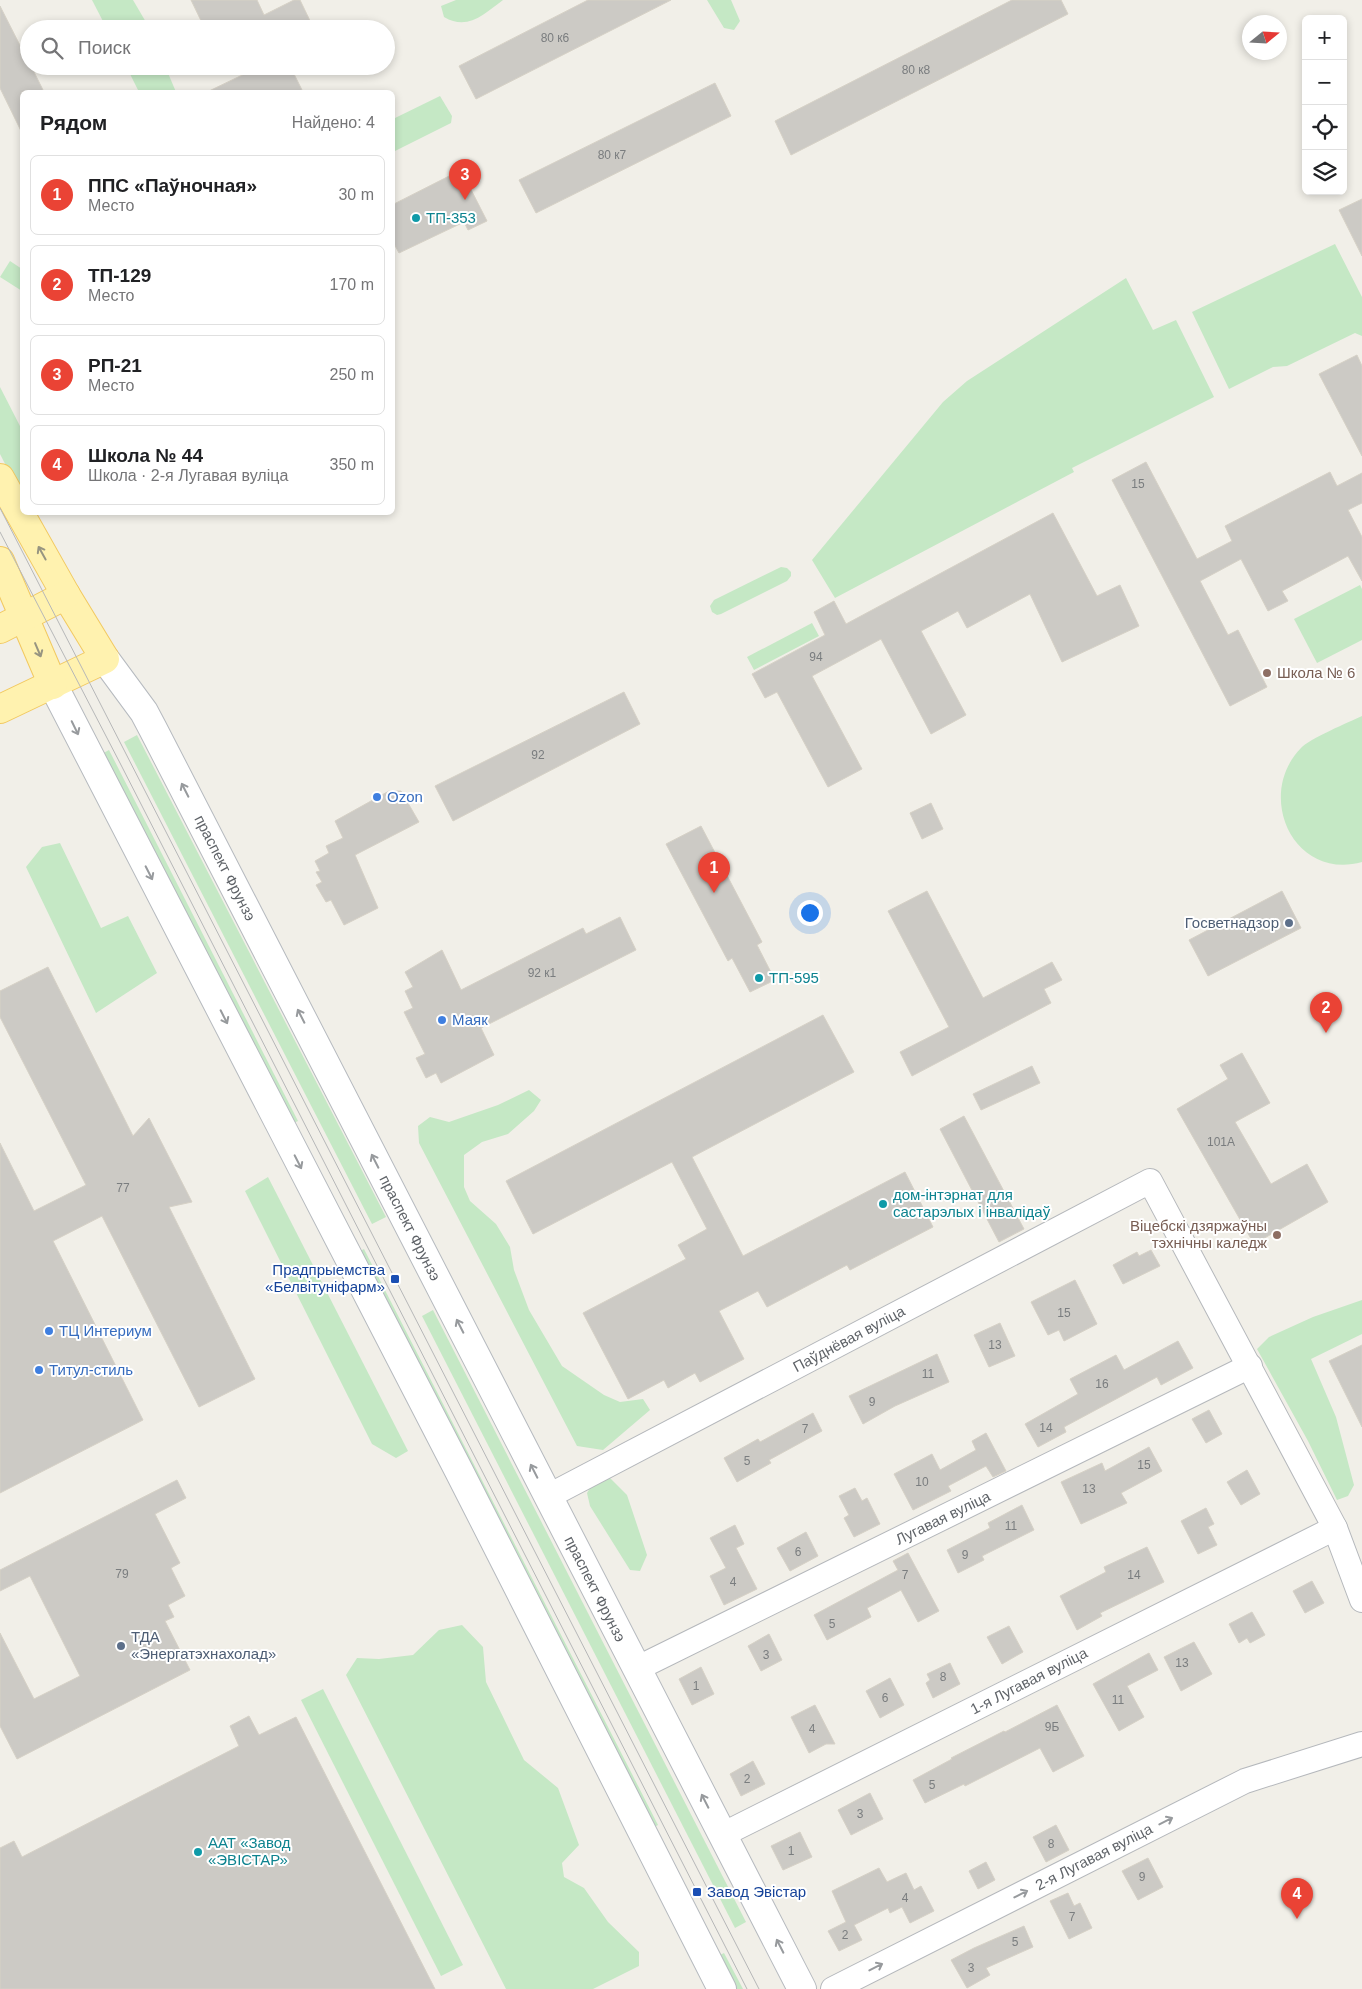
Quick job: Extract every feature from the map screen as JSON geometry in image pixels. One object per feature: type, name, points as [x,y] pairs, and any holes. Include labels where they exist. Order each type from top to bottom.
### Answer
[{"type":"main road","name":"праспект Фрунзэ","points":[[0,478],[20,513]]},
{"type":"main road","name":"праспект Фрунзэ","points":[[21,515],[105,659],[144,712],[802,1989]]},
{"type":"main road","points":[[0,561],[53,685],[459,1471],[722,1989]]},
{"type":"main road","points":[[0,629],[66,595]]},
{"type":"main road","points":[[0,709],[105,659]]},
{"type":"street","name":"Паўднёвая вуліца","points":[[547,1497],[1150,1181],[1250,1366]]},
{"type":"street","points":[[1250,1366],[1335,1528],[1362,1600]]},
{"type":"street","name":"Лугавая вуліца","points":[[636,1669],[1250,1366]]},
{"type":"street","name":"1-я Лугавая вуліца","points":[[722,1835],[1335,1528]]},
{"type":"street","name":"2-я Лугавая вуліца","points":[[833,1989],[1245,1781],[1362,1744]]},
{"type":"green space","points":[[92,0],[133,0],[145,20],[102,20]]},
{"type":"green space","points":[[456,0],[503,0],[475,19],[461,22],[444,17],[441,6]]},
{"type":"green space","points":[[707,0],[731,0],[740,21],[734,30],[724,28]]},
{"type":"green space","points":[[130,75],[169,75],[175,90],[138,90]]},
{"type":"green space","points":[[440,96],[452,116],[451,123],[395,151],[395,118]]},
{"type":"green space","points":[[1335,244],[1362,297],[1362,336],[1355,333],[1287,366],[1273,367],[1229,389],[1192,312]]},
{"type":"green space","points":[[10,261],[20,268],[20,290],[0,277]]},
{"type":"green space","points":[[1126,278],[1153,330],[1176,320],[1214,397],[1072,468],[1074,472],[835,598],[812,560],[943,402],[967,381]]},
{"type":"green space","points":[[0,387],[20,426],[20,493],[0,454]]},
{"type":"green space","points":[[781,567],[787,568],[791,572],[791,576],[787,581],[721,614],[717,615],[712,612],[710,606],[714,600]]},
{"type":"green space","points":[[1360,585],[1362,589],[1362,640],[1317,663],[1294,619]]},
{"type":"green space","points":[[812,623],[819,636],[754,670],[747,657]]},
{"type":"green space","points":[[1362,716],[1362,862],[1338,864],[1317,859],[1300,847],[1288,830],[1282,810],[1281,788],[1288,767],[1305,744]]},
{"type":"green space","points":[[137,735],[386,1217],[372,1224],[124,742]]},
{"type":"green space","points":[[109,750],[298,1121],[289,1125],[100,755]]},
{"type":"green space","points":[[60,843],[101,928],[128,916],[157,973],[96,1013],[26,867],[42,847]]},
{"type":"green space","points":[[529,1090],[541,1100],[534,1111],[508,1134],[482,1142],[464,1155],[464,1187],[470,1201],[496,1224],[510,1247],[514,1270],[529,1310],[562,1366],[604,1395],[620,1402],[643,1399],[650,1410],[603,1450],[577,1446],[419,1143],[418,1126],[430,1117],[449,1122],[498,1105]]},
{"type":"green space","points":[[268,1177],[408,1451],[396,1458],[372,1444],[245,1191]]},
{"type":"green space","points":[[364,1249],[658,1825],[649,1830],[354,1254]]},
{"type":"green space","points":[[1362,1300],[1362,1334],[1311,1359],[1336,1417],[1354,1485],[1348,1496],[1337,1500],[1308,1441],[1257,1349],[1269,1337],[1313,1317]]},
{"type":"green space","points":[[433,1310],[746,1922],[735,1928],[422,1316]]},
{"type":"green space","points":[[610,1478],[627,1495],[647,1555],[640,1571],[630,1570],[590,1506],[587,1493],[593,1483]]},
{"type":"green space","points":[[462,1625],[483,1647],[486,1682],[524,1760],[558,1788],[579,1845],[562,1863],[564,1877],[584,1888],[608,1922],[639,1952],[639,1966],[593,1989],[506,1989],[346,1675],[357,1658],[379,1659],[413,1655],[439,1630]]},
{"type":"green space","points":[[323,1689],[463,1965],[441,1976],[301,1700]]},
{"type":"green space","points":[[724,1953],[743,1989],[732,1989],[716,1957]]},
{"type":"building","points":[[191,0],[257,0],[264,15],[294,0],[300,0],[310,20],[201,20]]},
{"type":"building","points":[[588,0],[671,0],[476,99],[459,66]]},
{"type":"building","points":[[1012,0],[1061,0],[1068,14],[791,155],[775,121]]},
{"type":"building","points":[[0,6],[20,45],[20,75],[36,75],[43,90],[20,90],[20,129],[0,88]]},
{"type":"building","points":[[242,75],[294,75],[302,90],[211,90]]},
{"type":"building","points":[[715,83],[731,116],[536,213],[519,180]]},
{"type":"building","points":[[461,170],[487,221],[468,230],[464,222],[399,253],[395,246],[395,203]]},
{"type":"building","points":[[1362,199],[1362,256],[1339,210]]},
{"type":"building","points":[[1357,355],[1362,366],[1362,456],[1319,374]]},
{"type":"building","points":[[1146,462],[1197,559],[1232,541],[1225,526],[1330,472],[1337,486],[1362,473],[1362,503],[1348,510],[1362,537],[1362,581],[1348,556],[1282,591],[1288,601],[1268,611],[1241,559],[1200,581],[1228,635],[1238,630],[1267,687],[1230,706],[1112,480]]},
{"type":"building","points":[[1053,513],[1097,596],[1120,585],[1139,626],[1062,662],[1030,594],[967,628],[958,611],[921,631],[966,715],[931,734],[881,639],[812,676],[862,769],[828,787],[777,692],[765,698],[752,674],[825,635],[814,612],[834,601],[846,624]]},
{"type":"building","points":[[624,692],[640,724],[453,821],[435,786]]},
{"type":"building","points":[[389,791],[401,791],[419,822],[355,855],[378,908],[344,925],[331,900],[326,902],[316,885],[322,882],[316,872],[320,871],[315,861],[329,853],[326,846],[343,838],[335,821]]},
{"type":"building","points":[[931,803],[943,829],[922,839],[910,813]]},
{"type":"building","points":[[701,826],[762,942],[757,945],[775,980],[750,992],[732,958],[728,961],[666,844]]},
{"type":"building","points":[[927,891],[983,998],[1052,962],[1062,980],[1044,989],[1051,1003],[912,1076],[900,1052],[949,1027],[888,911]]},
{"type":"building","points":[[1282,891],[1301,928],[1208,976],[1189,940]]},
{"type":"building","points":[[620,917],[636,950],[481,1028],[494,1055],[441,1083],[436,1073],[426,1078],[416,1058],[425,1054],[404,1012],[413,1008],[405,991],[413,987],[405,972],[442,950],[461,990],[583,928],[586,934]]},
{"type":"building","points":[[48,967],[133,1136],[149,1118],[192,1202],[169,1207],[255,1379],[199,1407],[102,1216],[53,1241],[143,1420],[0,1493],[0,1143],[34,1211],[86,1185],[0,1017],[0,991]]},
{"type":"building","name":"дом-інтэрнат для састарэлых і інвалідаў","points":[[823,1015],[854,1072],[692,1157],[743,1256],[905,1172],[933,1227],[850,1270],[847,1265],[767,1307],[758,1291],[719,1311],[744,1359],[700,1382],[695,1373],[668,1388],[664,1380],[628,1399],[583,1313],[686,1259],[678,1245],[707,1229],[672,1162],[533,1234],[506,1181]]},
{"type":"building","points":[[1242,1053],[1270,1103],[1235,1122],[1271,1184],[1307,1164],[1328,1202],[1254,1244],[1177,1109],[1228,1079],[1220,1065]]},
{"type":"building","points":[[1032,1066],[1040,1083],[981,1110],[973,1094]]},
{"type":"building","points":[[964,1116],[1024,1229],[999,1242],[940,1129]]},
{"type":"building","points":[[1151,1250],[1160,1266],[1123,1284],[1113,1265],[1137,1252],[1139,1256]]},
{"type":"building","points":[[1075,1280],[1097,1324],[1064,1341],[1059,1330],[1048,1335],[1031,1302]]},
{"type":"building","points":[[1000,1323],[1015,1356],[989,1367],[974,1335]]},
{"type":"building","points":[[1178,1341],[1193,1368],[1161,1385],[1157,1377],[1064,1427],[1066,1432],[1038,1447],[1025,1424],[1078,1394],[1070,1379],[1116,1355],[1124,1370]]},
{"type":"building","points":[[1362,1345],[1362,1427],[1329,1361]]},
{"type":"building","points":[[937,1354],[949,1382],[895,1406],[863,1424],[849,1396]]},
{"type":"building","points":[[1209,1410],[1222,1434],[1206,1443],[1192,1419]]},
{"type":"building","points":[[813,1413],[822,1431],[769,1460],[771,1463],[737,1482],[724,1458],[758,1439],[760,1442]]},
{"type":"building","points":[[986,1433],[1006,1471],[993,1477],[986,1466],[948,1486],[951,1491],[913,1510],[894,1474],[932,1454],[940,1470],[976,1450],[972,1441]]},
{"type":"building","points":[[1149,1447],[1162,1471],[1121,1493],[1127,1503],[1081,1524],[1061,1482],[1102,1463],[1105,1471]]},
{"type":"building","points":[[1247,1470],[1260,1494],[1241,1505],[1227,1482]]},
{"type":"building","points":[[177,1480],[186,1498],[155,1514],[180,1563],[171,1568],[185,1596],[168,1605],[174,1617],[165,1621],[190,1670],[17,1759],[0,1726],[0,1633],[34,1699],[80,1676],[30,1576],[0,1591],[0,1570]]},
{"type":"building","points":[[855,1488],[862,1501],[867,1498],[880,1524],[854,1537],[844,1518],[849,1515],[839,1496]]},
{"type":"building","points":[[1022,1505],[1034,1530],[982,1556],[984,1560],[958,1573],[947,1550],[990,1528],[988,1523]]},
{"type":"building","points":[[1206,1508],[1214,1524],[1208,1527],[1217,1545],[1198,1554],[1181,1521]]},
{"type":"building","points":[[735,1525],[744,1544],[736,1548],[757,1589],[724,1605],[710,1576],[726,1568],[710,1538]]},
{"type":"building","points":[[806,1532],[818,1556],[790,1571],[777,1548]]},
{"type":"building","points":[[1147,1547],[1164,1582],[1100,1613],[1102,1616],[1077,1630],[1060,1596],[1106,1572],[1104,1567]]},
{"type":"building","points":[[908,1553],[939,1611],[918,1622],[901,1590],[867,1608],[871,1617],[827,1640],[814,1615],[898,1570],[893,1561]]},
{"type":"building","points":[[1312,1581],[1324,1603],[1305,1613],[1293,1591]]},
{"type":"building","points":[[1252,1612],[1265,1635],[1250,1643],[1247,1638],[1239,1643],[1229,1624]]},
{"type":"building","points":[[1009,1626],[1023,1652],[1002,1664],[987,1637]]},
{"type":"building","points":[[769,1634],[782,1660],[761,1671],[748,1646]]},
{"type":"building","points":[[1194,1642],[1212,1674],[1181,1691],[1164,1657]]},
{"type":"building","points":[[1149,1653],[1158,1670],[1127,1686],[1144,1717],[1119,1731],[1093,1684]]},
{"type":"building","points":[[950,1663],[960,1684],[933,1698],[926,1683],[930,1680],[927,1674]]},
{"type":"building","points":[[701,1667],[714,1694],[692,1705],[679,1679]]},
{"type":"building","points":[[890,1678],[904,1705],[880,1718],[866,1691]]},
{"type":"building","points":[[815,1705],[835,1744],[826,1744],[809,1753],[791,1717]]},
{"type":"building","points":[[1057,1705],[1084,1756],[1053,1772],[1040,1748],[965,1786],[964,1784],[925,1803],[913,1780],[951,1758]]},
{"type":"building","name":"ААТ «Завод «ЭВІСТАР»","points":[[249,1716],[259,1735],[296,1717],[435,1989],[0,1989],[0,1848],[14,1841],[22,1857],[239,1746],[230,1726]]},
{"type":"building","points":[[753,1761],[765,1784],[741,1796],[730,1774]]},
{"type":"building","points":[[870,1793],[883,1819],[851,1835],[838,1810]]},
{"type":"building","points":[[1056,1825],[1069,1850],[1046,1862],[1033,1837]]},
{"type":"building","points":[[800,1832],[812,1857],[783,1870],[771,1846]]},
{"type":"building","points":[[1148,1858],[1163,1887],[1138,1900],[1122,1871]]},
{"type":"building","points":[[986,1862],[995,1880],[978,1889],[969,1871]]},
{"type":"building","points":[[879,1868],[887,1882],[906,1873],[914,1890],[921,1886],[934,1911],[910,1923],[902,1907],[890,1913],[888,1908],[854,1925],[862,1940],[839,1951],[828,1931],[846,1922],[832,1891]]},
{"type":"building","points":[[1068,1893],[1074,1906],[1080,1903],[1092,1928],[1069,1939],[1050,1901]]},
{"type":"building","points":[[1024,1926],[1033,1947],[986,1968],[990,1975],[967,1988],[951,1960]]},
{"type":"tram line","points":[[0,508],[759,1989]]},
{"type":"tram line","points":[[0,532],[747,1989]]},
{"type":"place","name":"РП-21","points":[[465,200]]},
{"type":"place","name":"ТП-353","points":[[416,218]]},
{"type":"place","name":"Школа № 6","points":[[1267,673]]},
{"type":"place","name":"Ozon","points":[[377,797]]},
{"type":"place","name":"ППС «Паўночная»","points":[[714,893]]},
{"type":"place","name":"Госветнадзор","points":[[1289,923]]},
{"type":"place","name":"ТП-595","points":[[759,978]]},
{"type":"place","name":"Маяк","points":[[442,1020]]},
{"type":"place","name":"ТП-129","points":[[1326,1033]]},
{"type":"place","name":"дом-інтэрнат для састарэлых і інвалідаў","points":[[883,1204]]},
{"type":"place","name":"Віцебскі дзяржаўны тэхнічны каледж","points":[[1277,1235]]},
{"type":"place","name":"Прадпрыемства «Белвітуніфарм»","points":[[395,1279]]},
{"type":"place","name":"ТЦ Интериум","points":[[49,1331]]},
{"type":"place","name":"Титул-cтиль","points":[[39,1370]]},
{"type":"place","name":"ТДА «Энергатэхнахолад»","points":[[121,1646]]},
{"type":"place","name":"ААТ «Завод «ЭВІСТАР»","points":[[198,1852]]},
{"type":"place","name":"Завод Эвістар","points":[[697,1892]]},
{"type":"place","name":"Школа № 44","points":[[1297,1919]]}]
